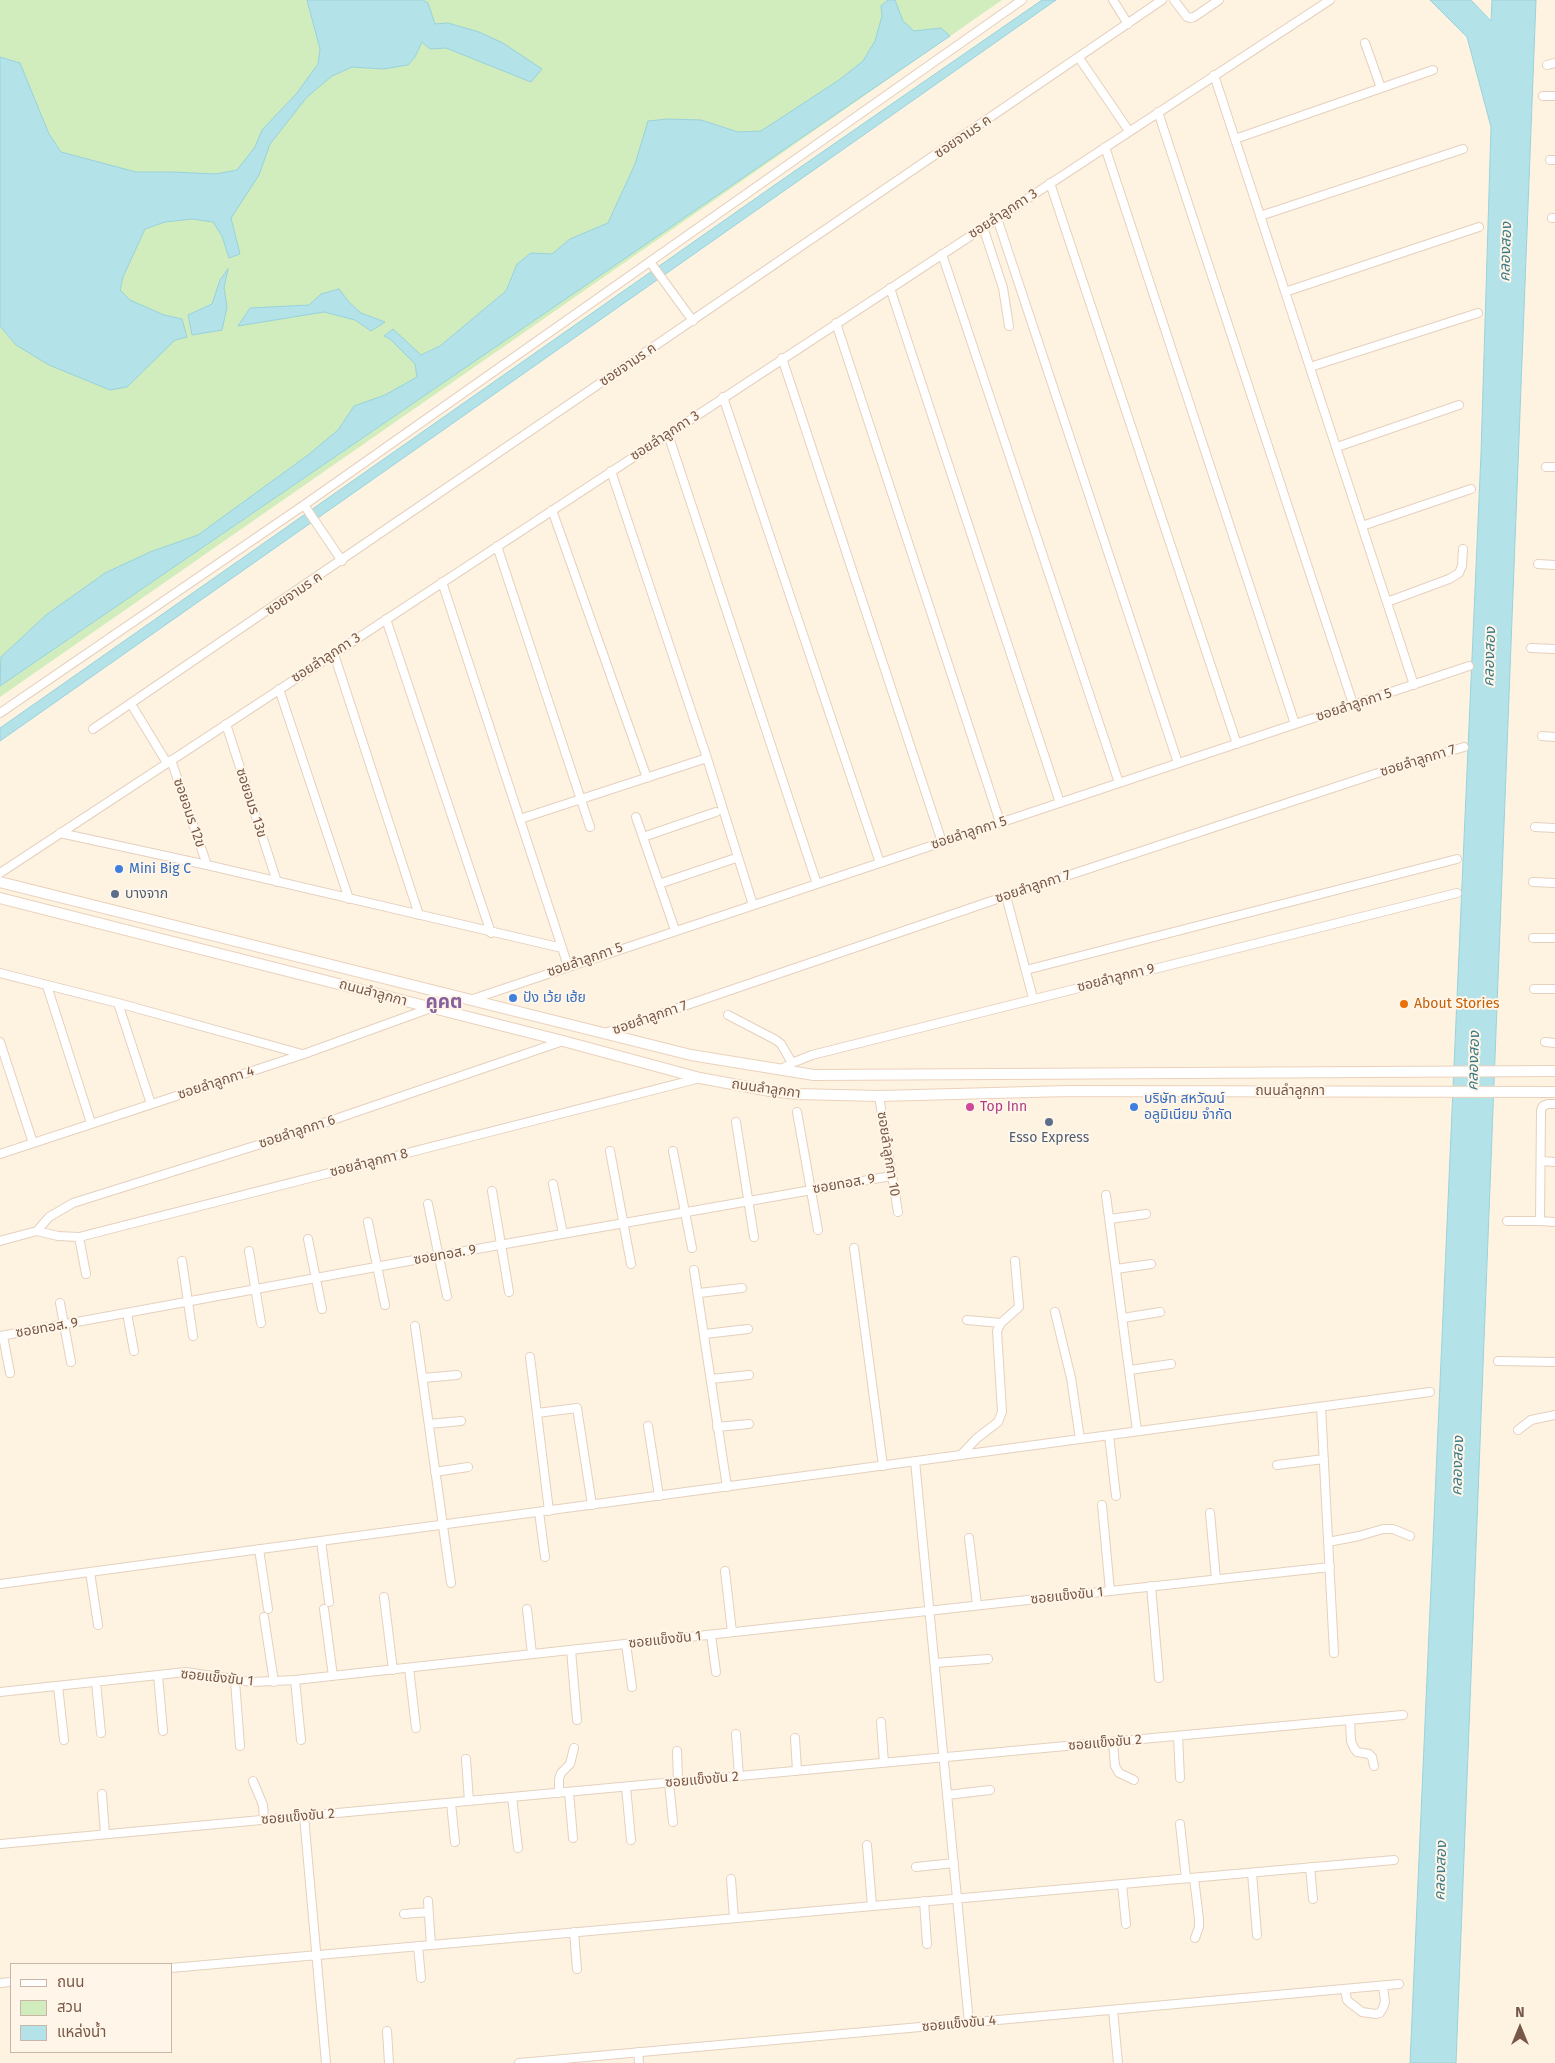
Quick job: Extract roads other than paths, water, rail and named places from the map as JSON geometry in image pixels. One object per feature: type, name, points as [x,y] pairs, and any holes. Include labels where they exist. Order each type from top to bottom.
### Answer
[{"type":"main road","name":"ถนนลำลูกกา","points":[[0,882],[691,1055],[814,1075],[1555,1071]]},
{"type":"main road","name":"ถนนลำลูกกา","points":[[0,898],[563,1041],[700,1078],[770,1091],[797,1094],[879,1096],[1068,1091],[1555,1092]]},
{"type":"main road","points":[[954,1075],[956,1094]]},
{"type":"street","points":[[0,713],[304,505],[1022,0]]},
{"type":"street","points":[[1112,0],[1128,24]]},
{"type":"street","name":"ซอยจามร ค","points":[[93,729],[1162,0]]},
{"type":"street","points":[[1174,0],[1187,17],[1190,18],[1219,0]]},
{"type":"street","name":"ซอยลำลูกกา 3","points":[[0,873],[1330,0]]},
{"type":"street","points":[[1365,43],[1381,88]]},
{"type":"street","points":[[1078,58],[1129,131]]},
{"type":"street","points":[[1546,65],[1555,63]]},
{"type":"street","points":[[1235,139],[1433,70]]},
{"type":"street","points":[[1214,75],[1414,685]]},
{"type":"street","points":[[1543,96],[1555,96]]},
{"type":"street","points":[[1158,112],[1353,704]]},
{"type":"street","points":[[1105,147],[1295,724]]},
{"type":"street","points":[[1260,216],[1464,149]]},
{"type":"street","points":[[1050,183],[1237,744]]},
{"type":"street","points":[[997,218],[1178,763]]},
{"type":"street","points":[[983,227],[1003,288],[1009,326]]},
{"type":"street","points":[[1285,292],[1479,227]]},
{"type":"street","points":[[942,254],[1119,783]]},
{"type":"street","points":[[650,262],[693,321]]},
{"type":"street","points":[[890,288],[1060,803]]},
{"type":"street","points":[[1310,368],[1478,313]]},
{"type":"street","points":[[836,323],[1000,822]]},
{"type":"street","points":[[782,358],[942,842]]},
{"type":"street","points":[[723,398],[880,863]]},
{"type":"street","points":[[1337,448],[1459,405]]},
{"type":"street","points":[[668,434],[816,884]]},
{"type":"street","points":[[1546,467],[1555,467]]},
{"type":"street","points":[[611,471],[707,758],[753,904]]},
{"type":"street","points":[[1362,526],[1471,489]]},
{"type":"street","points":[[304,505],[342,560]]},
{"type":"street","points":[[552,510],[647,778]]},
{"type":"street","points":[[497,546],[590,827]]},
{"type":"street","points":[[1386,602],[1449,579],[1459,573],[1462,566],[1463,549]]},
{"type":"street","points":[[1538,564],[1555,565]]},
{"type":"street","points":[[442,582],[568,966]]},
{"type":"street","points":[[386,619],[491,933]]},
{"type":"street","points":[[1531,648],[1555,649]]},
{"type":"street","points":[[334,654],[419,915]]},
{"type":"street","name":"ซอยลำลูกกา 5","points":[[470,1000],[1468,666]]},
{"type":"street","points":[[279,690],[349,899]]},
{"type":"street","name":"ซอยอมร 12ข","points":[[131,704],[169,761],[207,865]]},
{"type":"street","name":"ซอยอมร 13ข","points":[[226,724],[277,882]]},
{"type":"street","points":[[1542,736],[1555,737]]},
{"type":"street","name":"ซอยลำลูกกา 7","points":[[605,1033],[1006,896],[1368,776],[1464,747]]},
{"type":"street","points":[[520,819],[707,758]]},
{"type":"street","points":[[643,837],[716,812]]},
{"type":"street","points":[[636,817],[675,930]]},
{"type":"street","points":[[1535,827],[1555,828]]},
{"type":"street","points":[[60,833],[207,865],[491,933],[562,948]]},
{"type":"street","points":[[659,884],[734,859]]},
{"type":"street","points":[[1026,970],[1457,859]]},
{"type":"street","points":[[1532,882],[1555,883]]},
{"type":"street","name":"ซอยลำลูกกา 9","points":[[780,1070],[812,1055],[1457,893]]},
{"type":"street","points":[[1006,896],[1033,998]]},
{"type":"street","points":[[1533,938],[1555,938]]},
{"type":"street","points":[[0,973],[304,1054]]},
{"type":"street","points":[[47,986],[91,1123]]},
{"type":"street","points":[[1534,989],[1555,989]]},
{"type":"street","points":[[118,1003],[152,1104]]},
{"type":"street","name":"ซอยลำลูกกา 4","points":[[0,1154],[304,1054],[431,1008]]},
{"type":"street","points":[[728,1015],[776,1040],[781,1044],[792,1063]]},
{"type":"street","name":"ซอยลำลูกกา 6","points":[[37,1231],[49,1218],[73,1202],[283,1137],[563,1041]]},
{"type":"street","points":[[0,1042],[33,1143]]},
{"type":"street","points":[[1545,1042],[1555,1042]]},
{"type":"street","name":"ซอยลำลูกกา 8","points":[[37,1231],[58,1236],[79,1237],[700,1078]]},
{"type":"street","name":"ซอยลำลูกกา 10","points":[[879,1096],[898,1212]]},
{"type":"street","points":[[1540,1221],[1541,1110],[1542,1106],[1555,1104]]},
{"type":"street","points":[[797,1112],[818,1230]]},
{"type":"street","points":[[736,1122],[754,1237]]},
{"type":"street","points":[[610,1151],[631,1264]]},
{"type":"street","points":[[673,1151],[692,1248]]},
{"type":"street","points":[[1542,1161],[1555,1162]]},
{"type":"street","name":"ซอยทอส. 9","points":[[2,1336],[747,1200],[891,1176]]},
{"type":"street","points":[[553,1184],[564,1234]]},
{"type":"street","points":[[492,1191],[509,1292]]},
{"type":"street","points":[[1106,1195],[1137,1431]]},
{"type":"street","points":[[428,1204],[447,1296]]},
{"type":"street","points":[[1110,1218],[1146,1214]]},
{"type":"street","points":[[1507,1221],[1555,1222]]},
{"type":"street","points":[[368,1222],[385,1305]]},
{"type":"street","points":[[0,1241],[37,1231]]},
{"type":"street","points":[[79,1237],[86,1274]]},
{"type":"street","points":[[308,1239],[322,1309]]},
{"type":"street","points":[[854,1248],[883,1466]]},
{"type":"street","points":[[248,1251],[261,1323]]},
{"type":"street","points":[[182,1261],[193,1336]]},
{"type":"street","points":[[961,1455],[998,1422],[1002,1412],[997,1331],[1001,1323],[1019,1307],[1015,1261]]},
{"type":"street","points":[[1116,1269],[1151,1264]]},
{"type":"street","points":[[694,1270],[727,1487]]},
{"type":"street","points":[[699,1294],[742,1288]]},
{"type":"street","points":[[60,1303],[71,1362]]},
{"type":"street","points":[[1055,1312],[1071,1378],[1080,1439]]},
{"type":"street","points":[[1123,1318],[1160,1312]]},
{"type":"street","points":[[127,1313],[134,1351]]},
{"type":"street","points":[[967,1320],[1001,1323]]},
{"type":"street","points":[[415,1326],[451,1583]]},
{"type":"street","points":[[705,1334],[748,1330]]},
{"type":"street","points":[[2,1336],[10,1373]]},
{"type":"street","points":[[530,1357],[549,1510]]},
{"type":"street","points":[[1498,1361],[1555,1362]]},
{"type":"street","points":[[1130,1370],[1171,1364]]},
{"type":"street","points":[[423,1378],[457,1375]]},
{"type":"street","points":[[711,1380],[749,1375]]},
{"type":"street","points":[[0,1584],[1430,1392]]},
{"type":"street","points":[[1322,1407],[1334,1654]]},
{"type":"street","points":[[537,1413],[577,1408],[592,1505]]},
{"type":"street","points":[[1518,1430],[1531,1420],[1555,1415]]},
{"type":"street","points":[[429,1424],[461,1421]]},
{"type":"street","points":[[717,1427],[748,1424]]},
{"type":"street","points":[[648,1426],[659,1496]]},
{"type":"street","points":[[1110,1435],[1116,1496]]},
{"type":"street","points":[[1277,1465],[1324,1458]]},
{"type":"street","points":[[915,1461],[969,2023]]},
{"type":"street","points":[[436,1472],[468,1467]]},
{"type":"street","points":[[1102,1505],[1110,1591]]},
{"type":"street","points":[[539,1512],[545,1557]]},
{"type":"street","points":[[1210,1513],[1216,1579]]},
{"type":"street","points":[[1328,1542],[1383,1529],[1393,1529],[1410,1536]]},
{"type":"street","points":[[969,1538],[977,1606]]},
{"type":"street","points":[[321,1541],[333,1676]]},
{"type":"street","points":[[259,1549],[274,1682]]},
{"type":"street","name":"ซอยแข็งขัน 1","points":[[0,1692],[186,1672],[234,1681],[274,1682],[1330,1567]]},
{"type":"street","points":[[725,1571],[732,1632]]},
{"type":"street","points":[[90,1572],[98,1625]]},
{"type":"street","points":[[1151,1586],[1159,1678]]},
{"type":"street","points":[[384,1597],[393,1670]]},
{"type":"street","points":[[527,1610],[532,1654]]},
{"type":"street","points":[[711,1635],[716,1672]]},
{"type":"street","points":[[626,1644],[632,1687]]},
{"type":"street","points":[[571,1650],[577,1720]]},
{"type":"street","points":[[935,1663],[988,1659]]},
{"type":"street","points":[[409,1668],[416,1728]]},
{"type":"street","points":[[158,1675],[163,1731]]},
{"type":"street","points":[[295,1680],[301,1740]]},
{"type":"street","points":[[234,1681],[240,1746]]},
{"type":"street","points":[[96,1682],[101,1733]]},
{"type":"street","points":[[58,1686],[64,1740]]},
{"type":"street","name":"ซอยแข็งขัน 2","points":[[0,1844],[1403,1715]]},
{"type":"street","points":[[1350,1720],[1351,1741],[1354,1748],[1357,1752],[1372,1756],[1374,1766]]},
{"type":"street","points":[[880,1722],[884,1763]]},
{"type":"street","points":[[736,1734],[739,1776]]},
{"type":"street","points":[[1178,1736],[1180,1778]]},
{"type":"street","points":[[795,1738],[797,1771]]},
{"type":"street","points":[[1113,1742],[1115,1766],[1125,1778],[1134,1780]]},
{"type":"street","points":[[559,1793],[561,1773],[570,1764],[574,1748]]},
{"type":"street","points":[[677,1752],[678,1782]]},
{"type":"street","points":[[466,1759],[469,1801]]},
{"type":"street","points":[[252,1781],[263,1805],[264,1820]]},
{"type":"street","points":[[670,1783],[673,1822]]},
{"type":"street","points":[[626,1786],[631,1840]]},
{"type":"street","points":[[947,1795],[990,1790]]},
{"type":"street","points":[[568,1792],[573,1838]]},
{"type":"street","points":[[102,1794],[106,1834]]},
{"type":"street","points":[[512,1797],[518,1848]]},
{"type":"street","points":[[451,1803],[455,1842]]},
{"type":"street","points":[[304,1816],[326,2063]]},
{"type":"street","points":[[1180,1824],[1199,1919],[1199,1927],[1195,1938]]},
{"type":"street","points":[[867,1845],[872,1906]]},
{"type":"street","points":[[172,1968],[1394,1860]]},
{"type":"street","points":[[916,1867],[954,1863]]},
{"type":"street","points":[[1310,1868],[1313,1900]]},
{"type":"street","points":[[1252,1872],[1257,1935]]},
{"type":"street","points":[[731,1879],[734,1918]]},
{"type":"street","points":[[1122,1884],[1126,1924]]},
{"type":"street","points":[[428,1900],[431,1945]]},
{"type":"street","points":[[924,1902],[927,1944]]},
{"type":"street","points":[[404,1914],[428,1912]]},
{"type":"street","points":[[574,1932],[577,1968]]},
{"type":"street","points":[[418,1946],[421,1978]]},
{"type":"street","name":"ซอยแข็งขัน 4","points":[[519,2063],[1400,1984]]},
{"type":"street","points":[[1345,1989],[1349,2002],[1362,2012],[1376,2014],[1380,2013],[1385,2002],[1383,1986]]},
{"type":"street","points":[[1113,2010],[1118,2063]]},
{"type":"street","points":[[387,2031],[389,2063]]},
{"type":"street","points":[[638,2052],[639,2063]]},
{"type":"water","points":[[307,0],[423,0],[428,3],[435,24],[448,23],[479,32],[503,43],[542,69],[531,82],[446,48],[430,49],[422,42],[415,57],[408,65],[383,69],[352,67],[332,76],[307,97],[270,144],[259,175],[231,218],[240,254],[229,258],[222,236],[213,222],[192,219],[165,222],[145,229],[123,277],[120,290],[130,300],[164,315],[182,319],[187,337],[175,340],[127,387],[110,390],[49,365],[16,345],[0,326],[0,57],[20,63],[49,134],[61,152],[136,172],[216,174],[237,170],[255,147],[262,130],[297,93],[318,64],[320,49]]},
{"type":"water","points":[[888,0],[895,0],[903,21],[914,31],[941,28],[950,36],[0,686],[1,657],[46,615],[105,573],[150,552],[198,535],[308,455],[338,430],[354,406],[385,395],[417,377],[415,364],[390,339],[384,336],[393,329],[421,355],[440,346],[506,291],[517,264],[531,253],[552,254],[570,239],[608,223],[635,164],[648,121],[668,119],[701,120],[738,132],[761,131],[839,80],[863,61],[875,41],[882,16],[881,6]]},
{"type":"water","points":[[1042,0],[1056,0],[0,741],[0,728]]},
{"type":"water","name":"คลองสอง","points":[[1430,0],[1471,0],[1491,21],[1492,0],[1536,0],[1456,2063],[1410,2063],[1481,454],[1491,127],[1467,37]]},
{"type":"water","points":[[228,269],[224,288],[227,307],[222,330],[192,335],[188,315],[212,304],[220,280]]},
{"type":"water","points":[[339,289],[361,313],[385,322],[371,331],[355,320],[324,312],[238,326],[250,308],[309,305],[321,294]]},
{"type":"place","name":"Mini Big C","points":[[119,869]]},
{"type":"place","name":"บางจาก","points":[[115,894]]},
{"type":"place","name":"ปัง เว้ย เฮ้ย","points":[[513,998]]},
{"type":"place","name":"About Stories","points":[[1404,1004]]},
{"type":"place","name":"Top Inn","points":[[970,1107]]},
{"type":"place","name":"บริษัท สหวัฒน์ อลูมิเนียม จำกัด","points":[[1134,1107]]},
{"type":"place","name":"Esso Express","points":[[1049,1122]]},
{"type":"district","name":"คูคต","points":[[444,1003]]}]
